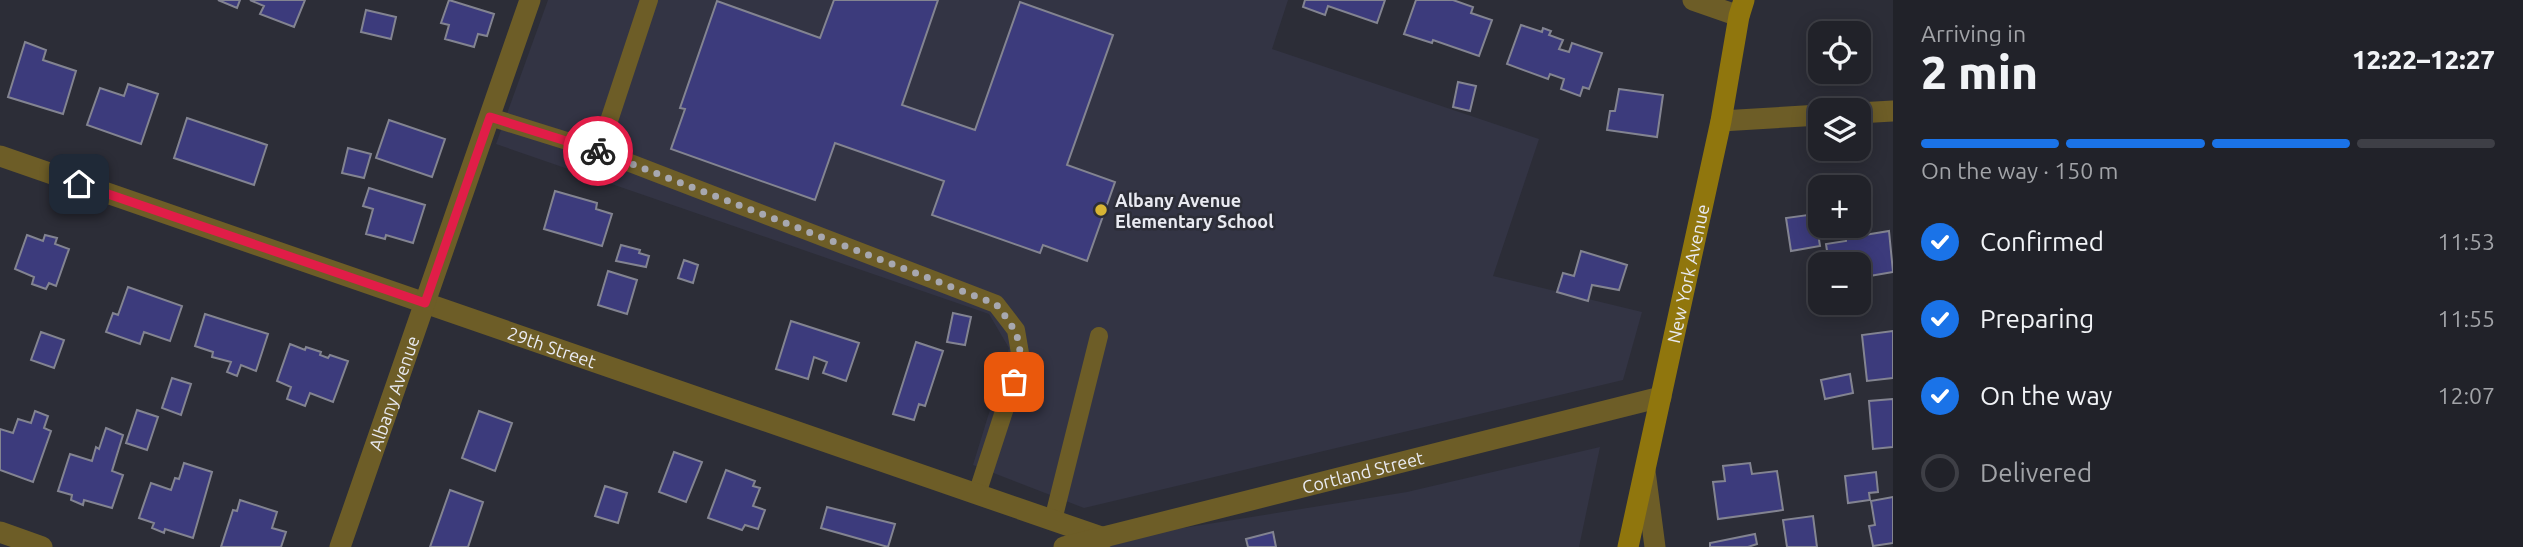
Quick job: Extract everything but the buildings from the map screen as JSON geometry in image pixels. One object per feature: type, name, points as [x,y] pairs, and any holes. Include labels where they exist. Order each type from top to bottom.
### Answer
[{"type":"street","name":"Albany Avenue","points":[[340,547],[530,0]]},
{"type":"street","points":[[1693,0],[1742,8]]},
{"type":"street","name":"New York Avenue","points":[[1628,547],[1721,121],[1742,8]]},
{"type":"street","points":[[1871,112],[1893,111]]},
{"type":"street","points":[[1721,121],[1808,117]]},
{"type":"street","name":"29th Street","points":[[0,156],[1104,538]]},
{"type":"street","name":"Cortland Street","points":[[1065,547],[1661,397]]},
{"type":"street","points":[[1645,469],[1655,547]]},
{"type":"street","points":[[0,532],[42,547]]},
{"type":"lane","points":[[599,151],[649,0]]},
{"type":"lane","points":[[490,117],[599,151],[996,304],[1016,330],[1021,359],[977,494]]},
{"type":"lane","points":[[1053,520],[1099,336]]},
{"type":"shaded area","name":"Albany Avenue Elementary School","points":[[548,0],[1288,0],[1272,49],[1539,139],[1493,276],[1642,312],[1623,380],[1084,508],[973,465],[1009,348],[989,314],[496,144]]},
{"type":"shaded area","points":[[1600,447],[1579,547],[1064,547],[1407,492]]},
{"type":"way so far","points":[[598,151],[996,304],[1016,330],[1021,359],[1014,382]]},
{"type":"place","name":"Albany Avenue Elementary School","points":[[1101,210]]},
{"type":"route","points":[[79,184],[425,303],[490,117],[598,151]]}]
